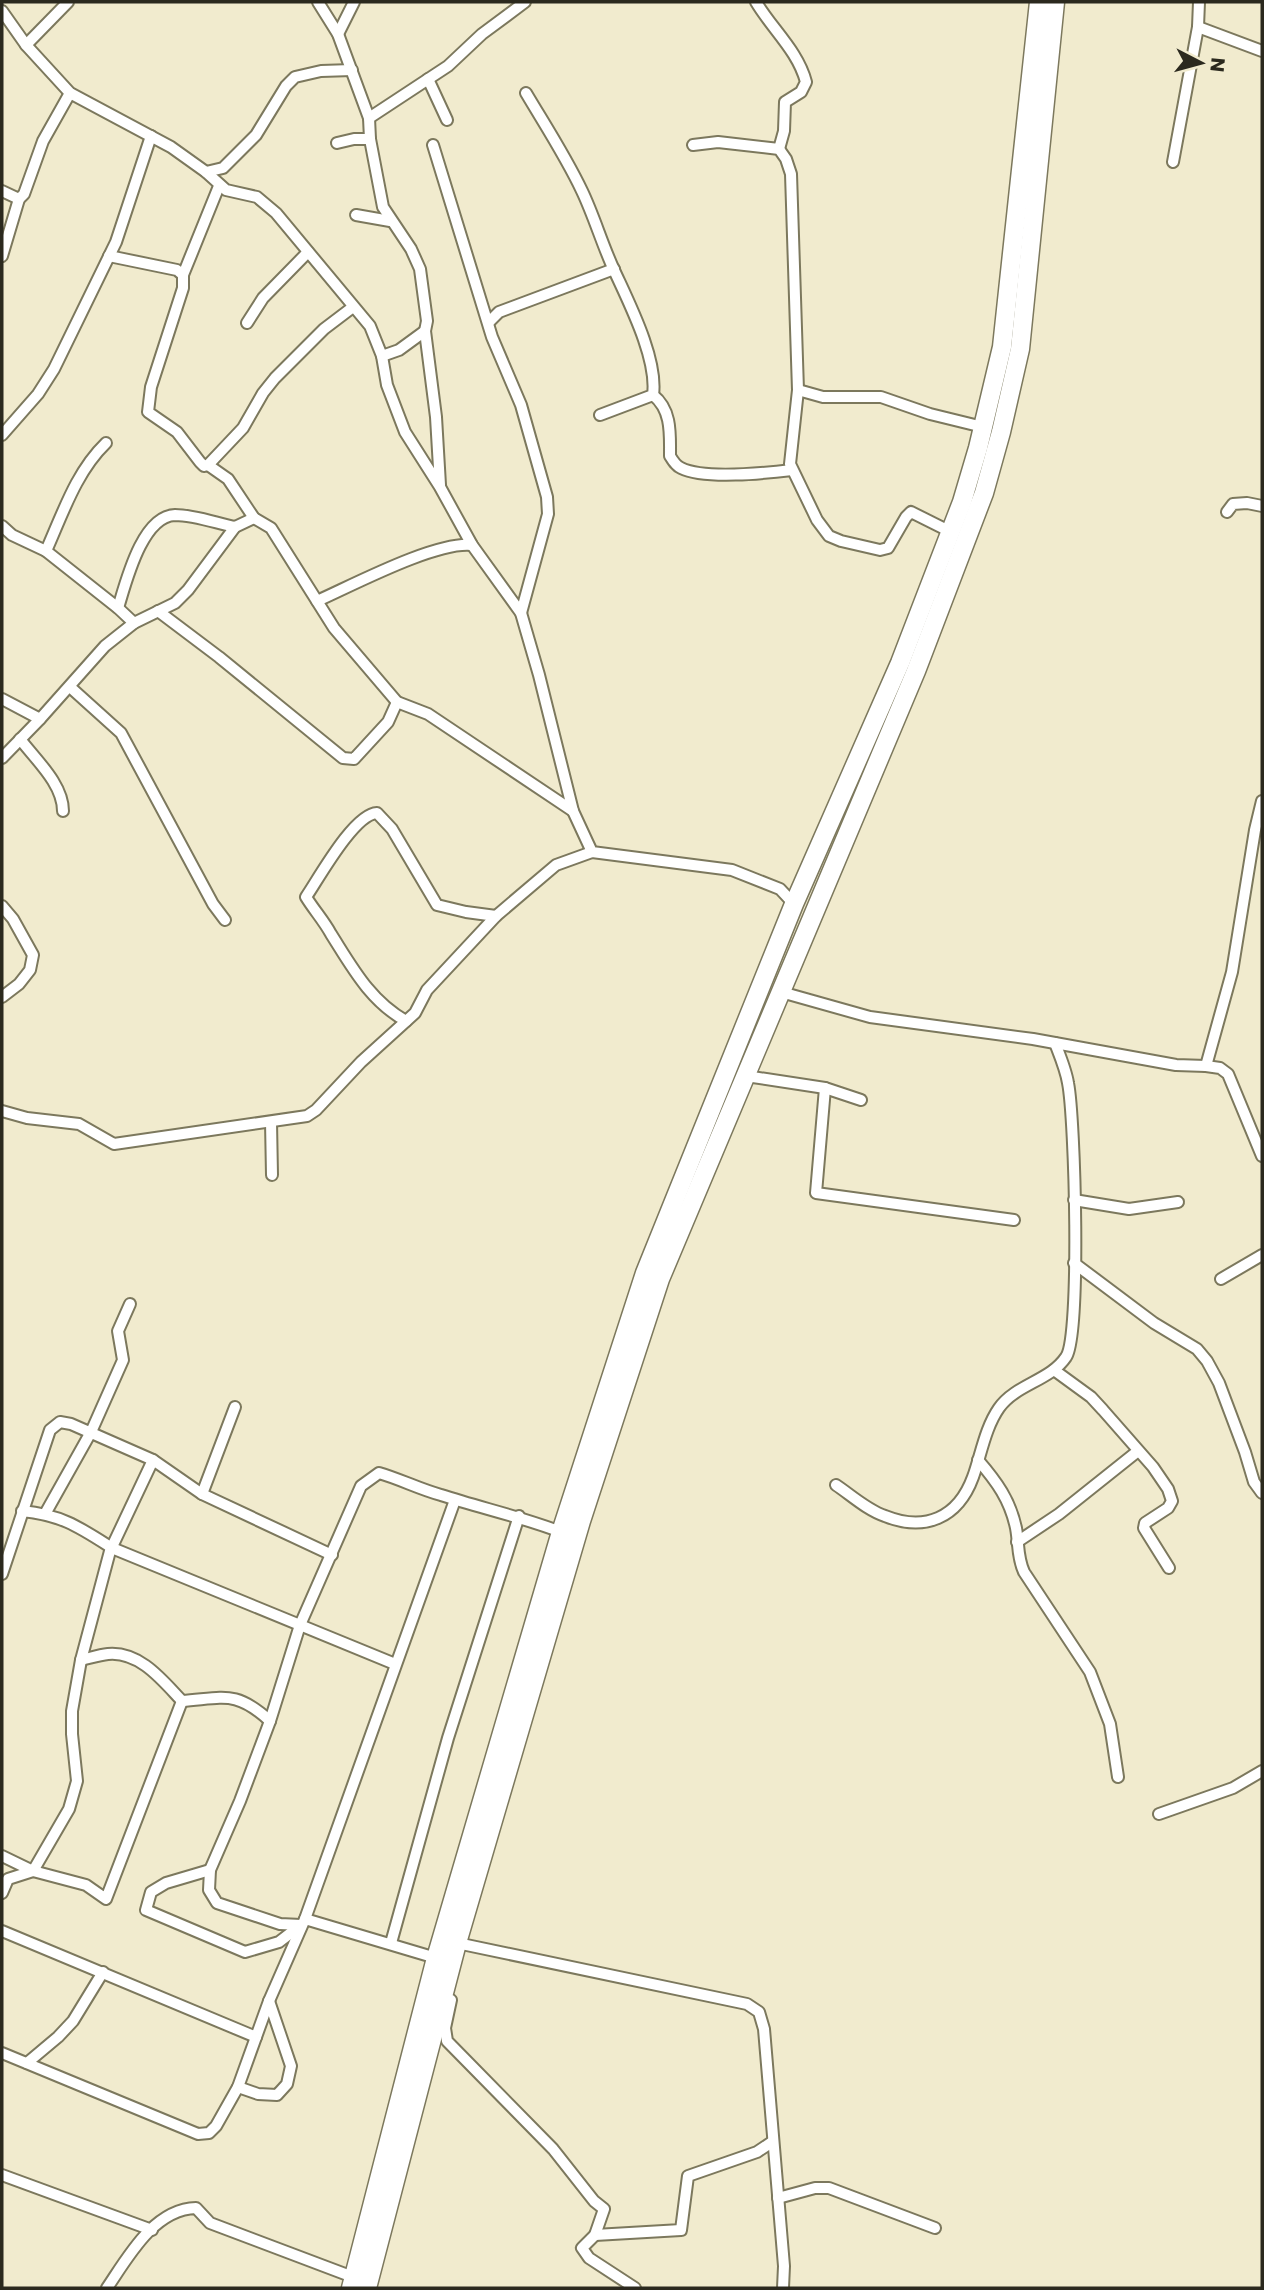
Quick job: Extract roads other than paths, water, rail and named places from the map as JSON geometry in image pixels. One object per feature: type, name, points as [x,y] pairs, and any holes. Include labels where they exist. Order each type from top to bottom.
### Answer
[{"type":"main road","points":[[357,2285],[460,1944],[505,1751],[561,1532],[645,1273],[794,904],[900,663],[951,532],[970,505],[983,427],[1002,347],[1039,2]]},
{"type":"main road","points":[[357,2285],[436,1958],[652,1302],[915,671],[970,505],[1001,432],[1020,349],[1055,2]]},
{"type":"street","points":[[26,45],[68,2]]},
{"type":"street","points":[[318,2],[338,34],[369,118],[370,139],[383,207],[411,249],[420,269],[436,417],[440,486]]},
{"type":"street","points":[[338,34],[354,2]]},
{"type":"street","points":[[369,118],[449,66],[482,34],[525,2]]},
{"type":"street","points":[[756,2],[767,21],[792,50],[806,82],[801,92],[785,102],[784,131],[779,149]]},
{"type":"street","points":[[1174,162],[1198,27],[1199,2]]},
{"type":"street","points":[[2,11],[26,45],[70,93],[171,147],[206,172],[219,186],[257,197],[276,213],[370,326],[382,356],[387,385],[405,432],[440,486],[472,545],[521,612],[573,811],[592,852]]},
{"type":"street","points":[[1198,27],[1262,51]]},
{"type":"street","points":[[206,172],[223,169],[256,135],[286,86],[295,77],[321,71],[352,70]]},
{"type":"street","points":[[428,79],[447,120]]},
{"type":"street","points":[[2,256],[19,199],[24,194],[43,141],[70,93]]},
{"type":"street","points":[[526,93],[582,190],[635,314],[653,373],[653,395]]},
{"type":"street","points":[[2,435],[38,394],[54,369],[116,242],[151,136]]},
{"type":"street","points":[[337,143],[370,139]]},
{"type":"street","points":[[693,145],[718,142],[779,149],[791,174],[798,390],[790,464],[817,520],[829,536],[880,550],[888,548],[911,512],[951,532]]},
{"type":"street","points":[[433,145],[492,337],[521,405],[547,497],[548,514],[521,612]]},
{"type":"street","points":[[219,186],[183,275],[183,288],[151,387],[148,412],[170,425],[200,463],[208,465],[228,479],[254,518],[271,528],[334,628],[397,702],[428,714],[573,811]]},
{"type":"street","points":[[2,191],[19,199]]},
{"type":"street","points":[[356,215],[390,220]]},
{"type":"street","points":[[247,323],[263,298],[308,252]]},
{"type":"street","points":[[108,256],[177,270],[183,275]]},
{"type":"street","points":[[489,322],[499,312],[614,269]]},
{"type":"street","points":[[208,465],[243,428],[275,378],[324,329],[353,307]]},
{"type":"street","points":[[484,309],[499,312]]},
{"type":"street","points":[[382,356],[399,350],[425,331]]},
{"type":"street","points":[[798,390],[823,397],[881,397],[930,414],[983,427]]},
{"type":"street","points":[[600,415],[653,395]]},
{"type":"street","points":[[653,395],[661,402],[668,415],[670,456],[682,469],[754,474],[792,470]]},
{"type":"street","points":[[47,551],[80,475],[106,443]]},
{"type":"street","points":[[1227,512],[1233,504],[1262,506]]},
{"type":"street","points":[[118,608],[134,558],[161,519],[177,515],[235,527]]},
{"type":"street","points":[[2,758],[105,646],[134,623],[175,603],[188,590],[235,527],[254,518]]},
{"type":"street","points":[[2,526],[12,535],[47,551],[134,623]]},
{"type":"street","points":[[317,601],[432,551],[458,543],[472,545]]},
{"type":"street","points":[[158,611],[343,758],[354,759],[388,722],[397,702]]},
{"type":"street","points":[[70,687],[121,733],[213,904],[225,920]]},
{"type":"street","points":[[2,699],[40,719]]},
{"type":"street","points":[[20,739],[59,791],[63,811]]},
{"type":"street","points":[[1206,1066],[1232,972],[1262,801]]},
{"type":"street","points":[[406,1021],[394,1015],[371,994],[343,956],[306,897],[339,847],[363,817],[377,813],[392,829],[437,905],[496,915]]},
{"type":"street","points":[[2,1111],[27,1118],[79,1124],[114,1144],[299,1118],[316,1110],[361,1062],[415,1013],[427,990],[496,915],[556,865],[592,852],[732,870],[780,889],[794,904]]},
{"type":"street","points":[[2,906],[13,919],[33,955],[30,970],[19,984],[2,997]]},
{"type":"street","points":[[781,992],[870,1017],[1055,1043],[1176,1065],[1220,1068],[1228,1074],[1262,1156]]},
{"type":"street","points":[[835,1485],[883,1516],[902,1521],[929,1521],[952,1512],[961,1502],[973,1479],[985,1438],[1000,1407],[1023,1387],[1054,1370],[1067,1356],[1073,1340],[1074,1142],[1068,1082],[1055,1043]]},
{"type":"street","points":[[746,1076],[825,1088],[861,1100]]},
{"type":"street","points":[[825,1088],[816,1193],[1014,1220]]},
{"type":"street","points":[[271,1122],[272,1175]]},
{"type":"street","points":[[1074,1200],[1129,1209],[1178,1202]]},
{"type":"street","points":[[1222,1279],[1262,1255]]},
{"type":"street","points":[[1074,1263],[1202,1355],[1219,1383],[1247,1464],[1262,1493]]},
{"type":"street","points":[[45,1514],[91,1432],[122,1360],[118,1331],[131,1304]]},
{"type":"street","points":[[1054,1370],[1091,1397],[1139,1451],[1168,1489],[1172,1501],[1168,1508],[1145,1523],[1144,1528],[1169,1568]]},
{"type":"street","points":[[202,1494],[235,1407]]},
{"type":"street","points":[[2,1574],[50,1430],[60,1422],[91,1432],[153,1460],[202,1494],[332,1555]]},
{"type":"street","points":[[1017,1542],[1059,1514],[1139,1451]]},
{"type":"street","points":[[2,1893],[8,1879],[33,1871],[69,1809],[77,1781],[72,1711],[80,1660],[112,1548],[153,1460]]},
{"type":"street","points":[[978,1460],[999,1484],[1009,1502],[1019,1560],[1024,1572],[1090,1672],[1110,1724],[1118,1777]]},
{"type":"street","points":[[436,1958],[391,1943],[303,1922],[279,1924],[217,1903],[209,1890],[210,1870],[270,1721],[300,1625],[361,1486],[379,1473],[398,1478],[419,1489],[519,1516],[561,1532]]},
{"type":"street","points":[[2,2053],[198,2134],[209,2133],[216,2126],[238,2087],[269,2001],[303,1922],[456,1500]]},
{"type":"street","points":[[22,1511],[70,1521],[112,1548],[396,1664]]},
{"type":"street","points":[[391,1943],[448,1738],[519,1516]]},
{"type":"street","points":[[80,1660],[110,1654],[131,1658],[154,1671],[182,1701]]},
{"type":"street","points":[[182,1701],[233,1697],[253,1706],[270,1721]]},
{"type":"street","points":[[2,1856],[33,1871],[86,1885],[106,1899],[182,1701]]},
{"type":"street","points":[[1159,1814],[1233,1788],[1262,1771]]},
{"type":"street","points":[[210,1870],[166,1883],[151,1892],[146,1910],[246,1952],[279,1942],[303,1922]]},
{"type":"street","points":[[2,1931],[256,2037]]},
{"type":"street","points":[[635,2288],[589,2258],[582,2248],[596,2235],[604,2209],[594,2202],[553,2148],[447,2041],[445,2028],[460,1944],[747,2004],[759,2012],[764,2029],[784,2266],[783,2288]]},
{"type":"street","points":[[27,2063],[73,2021],[103,1972]]},
{"type":"street","points":[[238,2087],[258,2094],[277,2095],[287,2084],[291,2066],[269,2001]]},
{"type":"street","points":[[596,2235],[681,2230],[688,2176],[757,2152],[772,2142]]},
{"type":"street","points":[[2,2175],[152,2230]]},
{"type":"street","points":[[778,2198],[815,2188],[829,2188],[935,2228]]},
{"type":"street","points":[[107,2288],[134,2248],[152,2230],[173,2212],[196,2208],[210,2223],[357,2285]]}]
